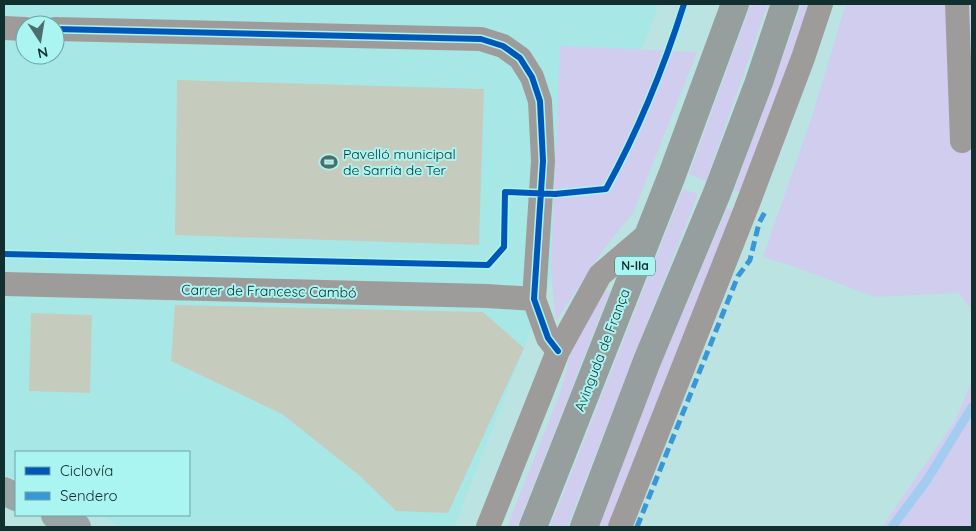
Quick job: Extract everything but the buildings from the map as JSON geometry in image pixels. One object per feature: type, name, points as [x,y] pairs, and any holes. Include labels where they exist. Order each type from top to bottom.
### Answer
[{"type":"main road","name":"Avinguda de França","points":[[533,527],[672,176],[735,4]]},
{"type":"main road","points":[[584,527],[647,361],[717,193],[759,82],[784,4]]},
{"type":"street","points":[[620,527],[747,206],[803,58],[821,4]]},
{"type":"street","points":[[957,4],[962,141]]},
{"type":"street","points":[[65,29],[480,39],[503,46],[520,58],[532,77],[540,101],[543,161],[534,299],[548,338],[558,351]]},
{"type":"street","points":[[488,527],[558,351],[600,275],[648,234]]},
{"type":"street","name":"Carrer de Francesc Cambó","points":[[4,284],[487,296],[534,299]]},
{"type":"street","points":[[57,516],[77,527]]},
{"type":"shaded area","points":[[4,4],[658,4],[454,527],[120,527],[103,516],[190,516],[190,451],[15,451],[15,479],[4,474]]},
{"type":"shaded area","points":[[751,4],[768,4],[706,181],[689,174]]},
{"type":"shaded area","points":[[802,4],[809,4],[793,53],[741,192],[734,190]]},
{"type":"shaded area","points":[[846,4],[972,4],[972,310],[959,293],[875,297],[790,265],[763,257],[813,114]]},
{"type":"shaded area","points":[[560,46],[697,52],[634,211],[601,253],[556,321],[551,272]]},
{"type":"shaded area","points":[[683,189],[698,194],[567,527],[550,527]]},
{"type":"shaded area","points":[[727,208],[732,210],[717,251],[608,527],[599,527],[648,394]]},
{"type":"shaded area","points":[[603,290],[610,291],[517,527],[507,527],[561,391],[575,335]]},
{"type":"shaded area","points":[[972,381],[972,527],[882,527],[955,421]]},
{"type":"waterway","points":[[892,527],[927,480],[972,407]]},
{"type":"marked path","points":[[637,527],[738,276],[750,260],[759,223],[765,212]]},
{"type":"cycle path","points":[[4,254],[488,265],[504,247],[505,192],[555,194],[606,189],[650,98],[684,4]]},
{"type":"cycle path","points":[[65,29],[481,39],[503,46],[520,58],[532,77],[540,101],[543,161],[534,299],[548,338],[558,351]]},
{"type":"place","name":"Pavelló municipal de Sarrià de Ter","points":[[329,162]]}]
